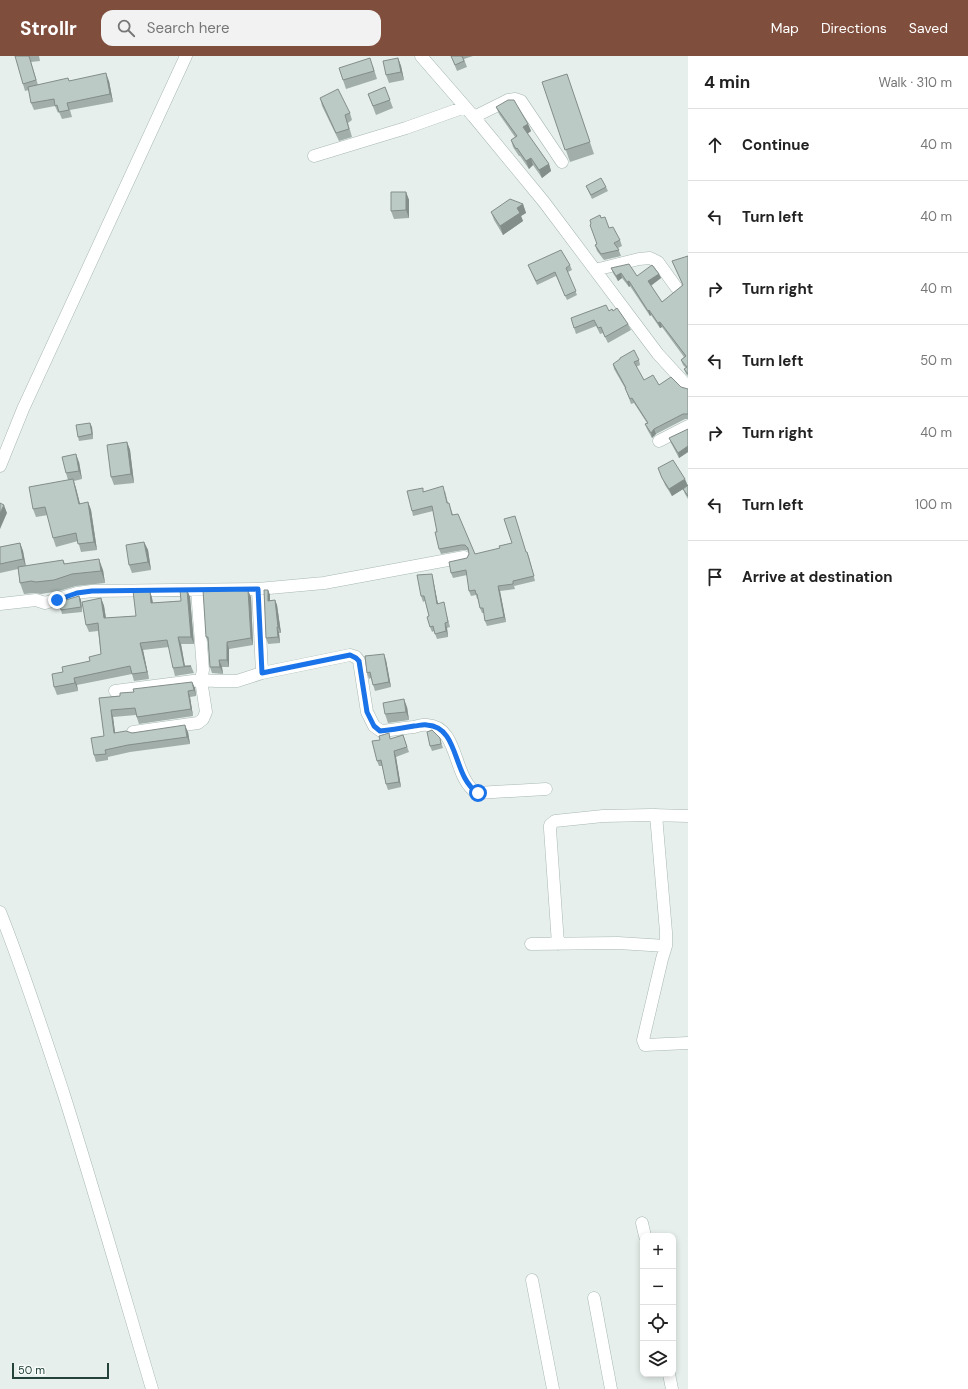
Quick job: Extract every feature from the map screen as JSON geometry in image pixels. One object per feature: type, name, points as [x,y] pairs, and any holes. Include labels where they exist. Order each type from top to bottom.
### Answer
[{"type":"street","points":[[0,466],[23,409],[186,56]]},
{"type":"street","points":[[421,56],[474,117],[544,202],[658,354],[688,387]]},
{"type":"street","points":[[474,117],[508,100],[515,99],[521,101],[562,162]]},
{"type":"street","points":[[314,156],[406,128],[465,107]]},
{"type":"street","points":[[594,270],[639,259],[650,258],[658,262],[676,287]]},
{"type":"street","points":[[659,441],[688,426]]},
{"type":"street","points":[[0,604],[36,600],[45,603],[77,593],[121,589],[258,589],[324,583],[464,557]]},
{"type":"street","points":[[258,589],[262,673]]},
{"type":"street","points":[[133,732],[198,723],[203,719],[206,712],[201,680],[203,670],[197,590]]},
{"type":"street","points":[[115,691],[201,680],[238,681],[262,673],[350,655],[359,661],[367,712],[374,726],[380,731],[427,725],[441,729],[449,738],[464,780],[478,793],[546,789]]},
{"type":"street","points":[[656,815],[666,946],[643,1040],[645,1045],[688,1044]]},
{"type":"street","points":[[558,944],[550,825],[554,822],[603,816],[688,816]]},
{"type":"street","points":[[0,912],[14,947],[52,1058],[152,1389]]},
{"type":"street","points":[[531,944],[618,942],[666,946]]},
{"type":"street","points":[[642,1223],[644,1233]]},
{"type":"street","points":[[532,1280],[553,1389]]},
{"type":"street","points":[[594,1298],[611,1389]]},
{"type":"street","points":[[670,1377],[672,1389]]},
{"type":"building","points":[[15,56],[29,56],[36,80],[23,84]]},
{"type":"building","points":[[451,56],[462,56],[464,61],[455,65]]},
{"type":"building","points":[[370,58],[374,71],[343,80],[339,68]]},
{"type":"building","points":[[398,58],[401,72],[386,75],[383,61]]},
{"type":"building","points":[[106,73],[110,94],[67,103],[69,110],[59,112],[57,105],[55,106],[54,99],[31,103],[28,87],[68,78],[69,81]]},
{"type":"building","points":[[567,74],[590,142],[565,150],[542,82]]},
{"type":"building","points":[[385,87],[390,100],[373,106],[368,94]]},
{"type":"building","points":[[338,89],[350,113],[345,115],[349,129],[336,133],[320,98]]},
{"type":"building","points":[[508,100],[514,100],[528,124],[523,127],[549,164],[539,170],[531,158],[526,161],[517,148],[516,149],[511,140],[517,136],[496,107]]},
{"type":"building","points":[[601,178],[606,187],[591,195],[586,186]]},
{"type":"building","points":[[391,192],[406,192],[406,210],[391,211]]},
{"type":"building","points":[[510,199],[523,204],[517,208],[520,213],[500,226],[491,212]]},
{"type":"building","points":[[600,215],[601,218],[605,217],[609,228],[613,227],[620,240],[614,243],[619,250],[601,254],[595,245],[597,244],[590,225],[590,220]]},
{"type":"building","points":[[561,250],[570,265],[566,268],[576,291],[565,296],[555,272],[536,281],[528,265]]},
{"type":"building","points":[[688,256],[688,374],[684,369],[687,367],[681,360],[686,356],[660,322],[658,323],[649,310],[648,311],[629,281],[627,282],[621,273],[616,276],[611,268],[629,264],[637,276],[652,265],[659,274],[648,281],[662,302],[683,285],[672,261]]},
{"type":"building","points":[[606,305],[609,311],[612,309],[613,311],[617,308],[628,324],[605,337],[601,327],[598,328],[594,320],[574,328],[571,318]]},
{"type":"building","points":[[634,350],[639,360],[634,362],[644,380],[653,375],[659,385],[671,377],[681,387],[688,389],[688,414],[683,414],[654,429],[651,433],[645,424],[648,423],[632,398],[630,399],[626,388],[613,364]]},
{"type":"building","points":[[90,423],[92,434],[78,437],[76,425]]},
{"type":"building","points":[[688,429],[688,446],[678,453],[669,438]]},
{"type":"building","points":[[127,442],[131,474],[111,477],[107,445]]},
{"type":"building","points":[[76,454],[79,471],[66,473],[62,457]]},
{"type":"building","points":[[673,460],[685,479],[669,489],[658,468]]},
{"type":"building","points":[[73,479],[79,504],[88,502],[94,542],[78,544],[76,533],[53,538],[45,507],[33,509],[29,487]]},
{"type":"building","points":[[688,485],[688,496],[683,489]]},
{"type":"building","points":[[443,486],[447,503],[449,503],[452,515],[458,514],[475,554],[500,548],[499,546],[512,543],[504,519],[515,516],[534,576],[513,581],[513,584],[498,586],[504,617],[485,621],[483,608],[480,608],[475,590],[469,591],[466,570],[451,573],[449,562],[467,558],[469,554],[468,548],[465,545],[461,545],[439,549],[435,532],[437,532],[432,506],[412,511],[407,491],[423,488],[423,492]]},
{"type":"building","points":[[0,503],[4,505],[0,513]]},
{"type":"building","points":[[144,542],[148,562],[129,565],[126,545]]},
{"type":"building","points":[[20,543],[23,559],[0,564],[0,547]]},
{"type":"building","points":[[99,559],[101,571],[72,574],[54,580],[20,583],[18,567],[63,560],[64,564]]},
{"type":"building","points":[[432,574],[437,604],[444,602],[448,622],[445,623],[446,631],[435,634],[433,626],[430,627],[424,596],[421,596],[417,575]]},
{"type":"building","points":[[180,590],[187,590],[191,637],[178,637],[184,666],[191,666],[173,668],[167,640],[140,643],[147,672],[132,674],[130,666],[74,678],[75,683],[54,687],[52,674],[63,672],[62,667],[90,661],[89,657],[101,654],[98,623],[86,625],[82,602],[101,598],[104,618],[136,616],[133,591],[150,591],[151,603],[181,601]]},
{"type":"building","points":[[203,590],[248,590],[251,638],[227,642],[227,660],[219,660],[220,667],[210,667],[208,637],[206,637]]},
{"type":"building","points":[[264,590],[268,590],[268,601],[275,600],[278,637],[266,638]]},
{"type":"building","points":[[79,596],[81,607],[61,610],[59,602]]},
{"type":"building","points":[[384,654],[389,682],[373,685],[370,672],[367,673],[365,656]]},
{"type":"building","points":[[192,682],[194,690],[188,691],[191,709],[137,717],[135,708],[111,710],[114,733],[126,731],[132,733],[185,725],[187,737],[128,745],[105,750],[106,754],[94,755],[91,738],[104,736],[99,698],[120,696],[120,693],[134,692],[133,689]]},
{"type":"building","points":[[404,699],[406,712],[385,714],[383,703]]},
{"type":"building","points":[[432,730],[440,738],[441,744],[430,746],[427,732]]},
{"type":"building","points":[[389,733],[390,739],[403,735],[407,747],[394,751],[399,782],[386,784],[381,760],[377,761],[372,741],[380,740],[379,736]]},
{"type":"route","points":[[57,600],[77,593],[121,589],[258,589],[262,673],[350,655],[356,658],[359,661],[367,712],[374,726],[380,731],[427,725],[441,729],[449,738],[464,780],[478,793]]}]
